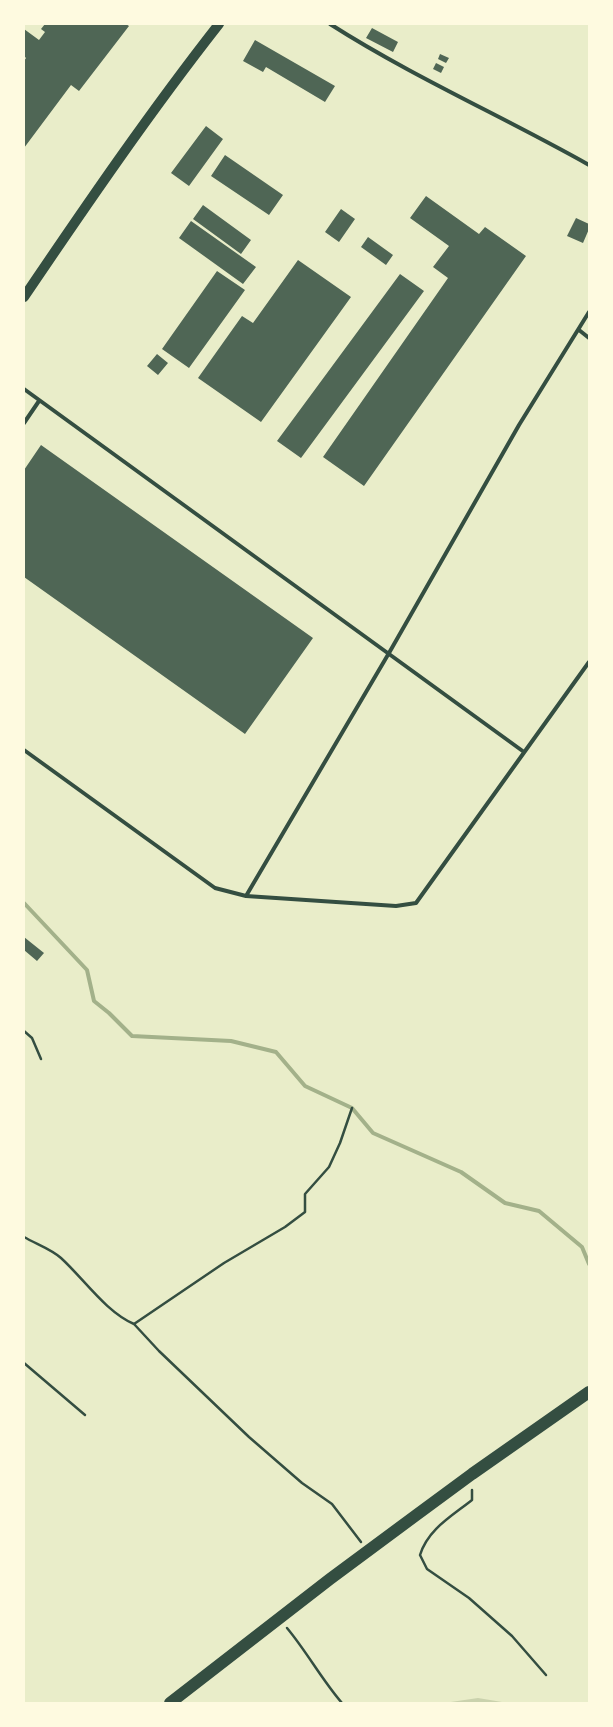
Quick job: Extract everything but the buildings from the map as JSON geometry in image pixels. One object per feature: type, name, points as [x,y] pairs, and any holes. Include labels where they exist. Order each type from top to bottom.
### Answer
[{"type":"main road","points":[[24,297],[170,87],[219,24]]},
{"type":"main road","points":[[170,1703],[368,1551],[472,1474],[589,1392]]},
{"type":"lane","points":[[330,24],[369,49],[537,135],[589,165]]},
{"type":"lane","points":[[246,896],[389,653],[519,425],[589,312]]},
{"type":"lane","points":[[579,330],[589,338]]},
{"type":"lane","points":[[24,389],[524,752]]},
{"type":"lane","points":[[24,423],[39,400]]},
{"type":"lane","points":[[24,750],[215,888],[246,896],[396,906],[416,903],[589,662]]},
{"type":"path","points":[[24,1031],[32,1038],[41,1059]]},
{"type":"path","points":[[134,1324],[224,1263],[285,1227],[305,1212],[305,1194],[329,1167],[352,1108]]},
{"type":"path","points":[[24,1237],[60,1257],[111,1308],[125,1320],[134,1324],[159,1351],[249,1436],[302,1483],[332,1504],[368,1551]]},
{"type":"path","points":[[24,1363],[85,1415]]},
{"type":"path","points":[[472,1474],[472,1500],[437,1527],[423,1544],[420,1555],[427,1569],[469,1598],[512,1636],[546,1675]]},
{"type":"path","points":[[279,1620],[302,1647],[342,1703]]},
{"type":"green space","points":[[478,1698],[508,1703],[444,1703]]},
{"type":"waterway","points":[[24,903],[87,970],[94,1001],[132,1036],[231,1041],[276,1052],[305,1086],[352,1108],[373,1133],[461,1172],[505,1203],[539,1211],[582,1247],[589,1264]]}]
